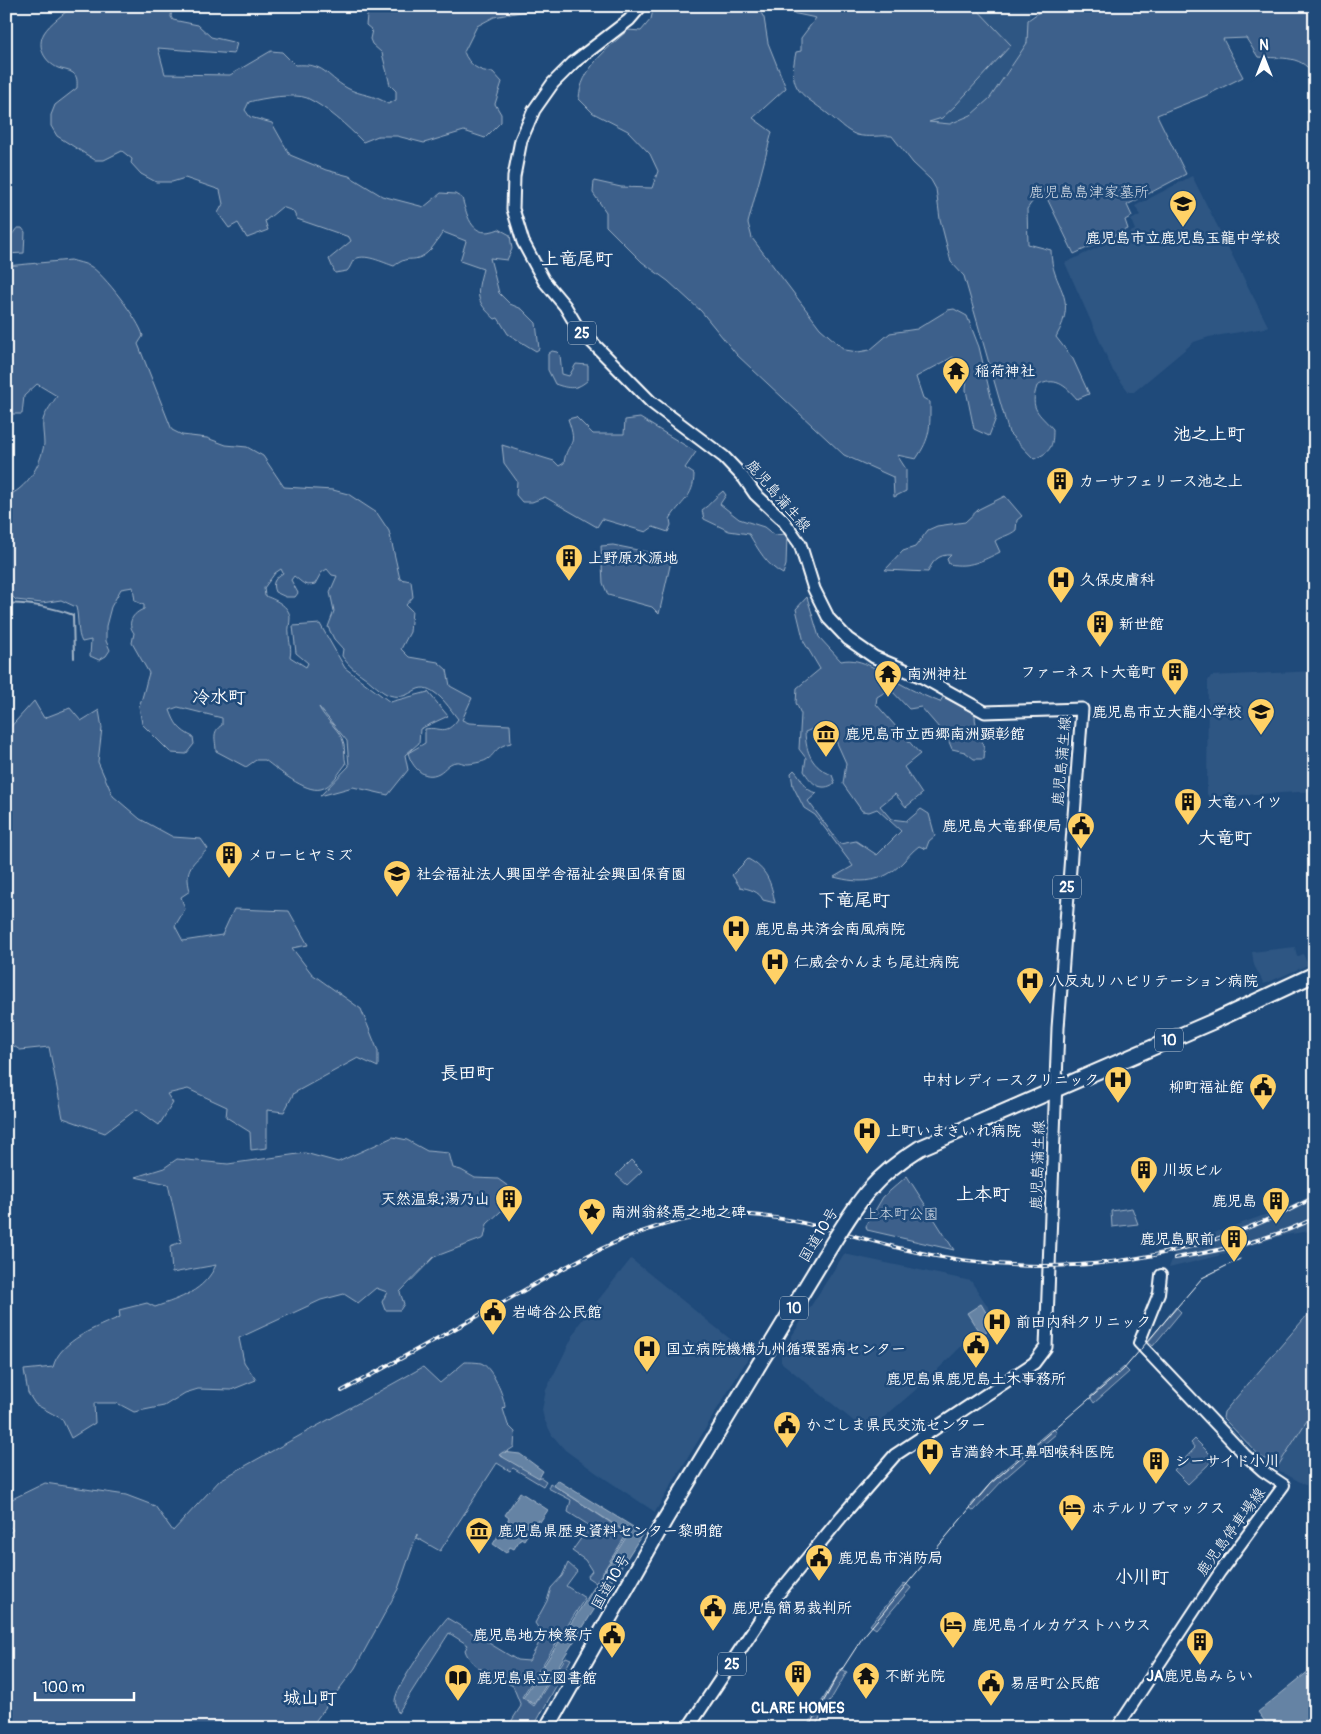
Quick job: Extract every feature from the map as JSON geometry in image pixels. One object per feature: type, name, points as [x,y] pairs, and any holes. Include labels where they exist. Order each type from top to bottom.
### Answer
[{"type":"highway","name":"国道10号","points":[[547,1728],[666,1518],[862,1196],[880,1176],[920,1148],[1055,1088],[1214,1021],[1315,974]]},
{"type":"main road","name":"鹿児島蒲生線","points":[[641,6],[629,20],[561,74],[534,110],[521,140],[514,176],[514,209],[523,242],[544,281],[590,341],[651,402],[724,457],[744,478],[755,494],[783,520],[800,544],[812,584],[829,619],[848,639],[874,657],[922,677],[985,712],[1082,709],[1061,972],[1046,1347],[1034,1362],[895,1455],[774,1599],[688,1728]]},
{"type":"main road","name":"鹿児島停車場線","points":[[1117,1728],[1218,1576],[1284,1485],[1263,1471],[1245,1455],[1139,1343],[1159,1293],[1161,1275]]},
{"type":"shaded area","points":[[888,6],[1036,6],[1028,20],[1027,43],[990,98],[971,115],[949,124],[927,121]]},
{"type":"shaded area","points":[[1192,176],[1268,326],[1209,337],[1194,342],[1134,392],[1129,392],[1113,371],[1065,263],[1135,230],[1131,220],[1140,215],[1135,206]]},
{"type":"shaded area","name":"鹿児島市立大龍小学校","points":[[1315,671],[1315,791],[1209,797],[1207,794],[1208,681],[1211,676]]},
{"type":"shaded area","points":[[1295,947],[1297,957],[1303,954],[1308,965],[1264,984],[1254,965],[1252,952]]},
{"type":"shaded area","points":[[1315,1193],[1315,1230],[1285,1235],[1217,1256],[1169,1268],[1177,1246],[1293,1205]]},
{"type":"shaded area","points":[[844,1254],[971,1281],[1002,1328],[981,1342],[974,1334],[927,1380],[867,1432],[781,1362],[781,1353]]},
{"type":"shaded area","name":"国立病院機構九州循環器病センター","points":[[631,1259],[750,1355],[655,1512],[565,1450],[552,1435],[542,1410],[546,1390],[579,1324]]},
{"type":"shaded area","points":[[981,1304],[994,1326],[981,1335],[967,1313]]},
{"type":"shaded area","points":[[1315,1408],[1315,1490],[1276,1469]]},
{"type":"shaded area","points":[[503,1452],[520,1454],[543,1471],[539,1478],[499,1455]]},
{"type":"shaded area","points":[[557,1480],[643,1533],[534,1704],[523,1698],[627,1536],[626,1532],[553,1485]]},
{"type":"shaded area","points":[[520,1492],[548,1510],[540,1522],[537,1520],[524,1540],[521,1538],[514,1549],[510,1547],[506,1553],[493,1544],[509,1518],[505,1515]]},
{"type":"shaded area","points":[[1315,1666],[1315,1728],[1270,1728],[1258,1712]]},
{"type":"green space","points":[[73,6],[172,6],[171,17],[173,20],[198,25],[211,37],[237,43],[234,54],[158,48],[165,74],[230,75],[271,51],[282,52],[295,65],[319,68],[347,88],[378,98],[388,104],[396,100],[396,91],[390,85],[382,53],[372,44],[370,39],[372,30],[366,25],[367,16],[371,9],[369,6],[543,6],[542,8],[494,17],[477,26],[464,52],[475,67],[483,71],[493,72],[502,82],[495,104],[501,114],[501,122],[485,138],[464,131],[424,143],[397,136],[378,136],[363,142],[330,112],[307,98],[295,96],[255,100],[249,102],[245,110],[250,117],[272,123],[290,155],[326,170],[349,176],[382,196],[424,207],[441,193],[455,194],[462,198],[469,219],[477,229],[483,232],[490,232],[499,229],[510,235],[512,249],[507,260],[490,258],[499,293],[510,304],[522,309],[536,323],[539,349],[536,351],[508,334],[498,318],[495,319],[488,313],[481,302],[478,292],[483,269],[460,261],[466,241],[443,232],[431,249],[421,257],[403,261],[394,266],[363,257],[354,260],[347,271],[335,273],[329,259],[351,241],[349,237],[297,219],[293,211],[282,207],[265,221],[268,230],[247,238],[238,223],[229,228],[218,213],[223,204],[220,190],[185,178],[172,182],[156,182],[141,174],[131,163],[132,159],[122,151],[104,160],[95,160],[57,136],[51,126],[51,115],[55,105],[77,88],[77,80],[76,76],[70,71],[58,68],[49,62],[43,54],[41,44],[47,29]]},
{"type":"green space","points":[[654,6],[755,6],[758,7],[764,18],[768,43],[786,88],[753,118],[772,132],[748,223],[752,238],[820,328],[845,350],[858,352],[870,350],[890,333],[917,329],[948,310],[954,309],[967,316],[979,347],[996,418],[989,436],[974,429],[966,390],[967,372],[953,357],[916,377],[923,398],[930,402],[930,426],[925,444],[916,459],[897,455],[906,469],[906,491],[894,497],[893,477],[844,455],[737,355],[701,311],[668,281],[642,262],[606,226],[606,212],[593,193],[594,181],[621,187],[652,188],[658,171],[650,154],[628,131],[593,113],[579,99],[581,88],[584,79],[596,60],[628,30],[641,31],[651,19]]},
{"type":"green space","name":"鹿児島島津家墓所","points":[[777,6],[974,6],[1011,45],[955,106],[942,118],[929,122],[950,124],[971,115],[990,98],[1027,43],[1028,20],[1048,6],[1315,6],[1315,78],[1305,65],[1298,61],[1284,58],[1258,57],[1246,38],[1223,39],[1243,77],[1205,96],[1157,115],[1186,174],[1127,205],[1132,216],[1125,220],[1128,229],[1074,254],[1042,188],[1027,209],[1028,244],[1051,250],[1055,274],[1065,301],[1063,323],[1056,337],[1073,359],[1089,394],[1077,399],[1064,386],[1054,382],[1043,383],[1037,386],[1035,406],[1040,415],[1053,429],[1053,435],[1050,448],[1044,454],[1034,459],[1009,433],[964,276],[951,262],[940,219],[936,189],[931,180],[913,163],[892,136],[857,135],[804,96],[795,84],[794,65],[796,52],[801,51],[801,38],[816,18],[778,10]]},
{"type":"green space","points":[[17,228],[22,228],[25,232],[24,253],[6,254],[6,230],[11,236]]},
{"type":"green space","points":[[71,260],[88,265],[96,270],[112,287],[135,320],[143,336],[138,344],[172,430],[182,435],[207,438],[226,445],[247,447],[263,456],[284,487],[333,490],[348,494],[377,513],[389,531],[400,579],[411,581],[413,597],[406,605],[412,611],[410,632],[401,649],[409,657],[438,662],[447,670],[450,686],[472,698],[462,720],[469,723],[510,725],[511,743],[501,747],[489,758],[482,761],[467,764],[453,763],[434,775],[424,774],[419,771],[412,763],[408,753],[425,743],[425,729],[443,730],[450,728],[458,719],[445,702],[433,691],[421,688],[403,696],[386,694],[353,669],[346,661],[342,656],[343,649],[334,639],[328,627],[334,611],[330,592],[337,576],[332,575],[327,569],[321,573],[315,584],[311,585],[301,582],[294,576],[291,580],[298,593],[295,597],[286,597],[275,592],[274,583],[283,573],[281,569],[275,573],[264,588],[265,596],[281,604],[289,614],[290,657],[306,667],[308,663],[296,653],[293,626],[320,624],[345,668],[390,702],[428,692],[448,716],[420,729],[419,743],[405,755],[408,770],[388,795],[353,787],[320,796],[349,766],[347,741],[319,707],[342,739],[346,764],[325,788],[314,789],[299,784],[265,760],[256,760],[246,767],[216,751],[215,733],[222,725],[222,718],[178,707],[170,710],[172,715],[181,729],[193,737],[194,744],[186,754],[171,753],[142,724],[139,706],[149,673],[132,643],[134,633],[131,626],[132,619],[144,609],[144,605],[135,601],[133,587],[121,589],[111,607],[106,626],[106,641],[110,650],[106,656],[99,660],[90,656],[91,640],[82,642],[80,639],[76,607],[61,600],[42,603],[16,600],[6,590],[6,496],[20,488],[36,468],[44,444],[43,420],[57,396],[37,384],[24,396],[22,414],[6,414],[6,266]]},
{"type":"green space","points":[[552,351],[560,355],[562,374],[569,376],[576,364],[588,365],[588,380],[580,386],[573,388],[555,384],[548,370],[548,354]]},
{"type":"green space","points":[[576,417],[593,434],[624,434],[625,420],[640,418],[696,452],[685,468],[694,474],[692,489],[670,519],[671,525],[668,532],[653,527],[646,532],[602,519],[597,527],[545,497],[532,502],[522,502],[516,495],[517,481],[504,463],[502,445],[554,461],[559,466],[564,463],[565,455],[572,440],[568,419]]},
{"type":"green space","points":[[723,491],[726,495],[720,504],[739,519],[764,527],[774,535],[787,534],[786,565],[783,574],[768,562],[749,534],[729,531],[704,519],[702,510]]},
{"type":"green space","points":[[1005,496],[1022,516],[1017,520],[1016,530],[995,541],[1000,552],[981,561],[963,565],[949,564],[947,559],[951,555],[942,556],[931,565],[928,572],[885,570],[903,551],[915,547],[928,530],[937,526],[965,522],[979,509]]},
{"type":"green space","points":[[613,545],[672,557],[659,614],[652,607],[608,595],[603,583],[601,546]]},
{"type":"green space","points":[[807,597],[819,637],[841,661],[849,660],[865,663],[920,694],[940,702],[943,697],[975,714],[976,726],[984,747],[984,759],[974,759],[965,752],[952,749],[947,737],[921,707],[909,709],[890,689],[877,697],[876,704],[920,754],[904,767],[922,794],[906,807],[895,794],[880,806],[891,819],[907,821],[921,809],[929,814],[935,836],[929,841],[926,849],[919,846],[895,870],[887,875],[871,880],[853,881],[834,877],[853,866],[815,815],[804,808],[793,786],[791,773],[794,770],[809,790],[817,793],[808,801],[840,844],[856,841],[877,855],[901,831],[877,809],[869,812],[862,811],[843,784],[846,763],[828,723],[805,732],[811,758],[819,768],[832,775],[835,783],[830,786],[821,787],[813,783],[804,771],[806,758],[799,749],[801,714],[796,703],[797,688],[820,669],[804,642],[796,609]]},
{"type":"green space","points":[[34,701],[44,718],[70,708],[81,721],[99,710],[102,728],[98,762],[113,796],[140,819],[173,837],[201,839],[208,849],[191,867],[188,877],[190,891],[181,897],[185,909],[175,926],[183,941],[222,935],[234,909],[289,911],[308,945],[292,948],[312,974],[361,1009],[378,1051],[378,1067],[358,1058],[294,1093],[284,1112],[267,1110],[267,1148],[251,1150],[250,1132],[226,1117],[227,1107],[188,1089],[167,1094],[173,1103],[159,1125],[137,1109],[105,1133],[63,1118],[49,1047],[20,1050],[6,1041],[6,732]]},
{"type":"green space","points":[[748,859],[764,872],[772,889],[775,903],[763,900],[756,892],[740,887],[732,875]]},
{"type":"green space","points":[[393,1137],[407,1140],[427,1151],[449,1153],[453,1168],[475,1178],[498,1179],[512,1189],[513,1200],[487,1224],[484,1238],[434,1257],[400,1292],[404,1304],[400,1310],[385,1310],[382,1302],[387,1292],[376,1288],[358,1303],[344,1294],[321,1300],[239,1338],[244,1362],[256,1380],[231,1390],[198,1389],[185,1393],[164,1406],[134,1412],[117,1403],[94,1403],[95,1423],[71,1438],[62,1419],[35,1404],[28,1393],[24,1370],[53,1367],[63,1349],[71,1342],[91,1330],[120,1317],[119,1310],[147,1303],[155,1307],[191,1292],[205,1281],[216,1265],[172,1273],[170,1246],[181,1242],[168,1184],[135,1177],[164,1168],[177,1159],[228,1164],[305,1153],[338,1162]]},
{"type":"green space","points":[[631,1160],[642,1171],[627,1185],[616,1175]]},
{"type":"green space","name":"上本町公園","points":[[907,1176],[954,1250],[867,1230],[866,1226],[883,1197]]},
{"type":"green space","points":[[1132,1208],[1138,1224],[1112,1227],[1111,1211]]},
{"type":"green space","points":[[1315,1306],[1315,1408],[1276,1469],[1273,1463],[1261,1457],[1223,1418],[1224,1412]]},
{"type":"green space","points":[[1176,1307],[1181,1312],[1153,1346],[1148,1342]]},
{"type":"green space","points":[[465,1362],[481,1363],[485,1366],[500,1389],[508,1425],[515,1432],[514,1447],[505,1453],[546,1481],[543,1486],[513,1468],[510,1471],[497,1463],[440,1551],[417,1538],[417,1534],[398,1589],[355,1668],[310,1728],[6,1728],[6,1535],[13,1530],[6,1523],[6,1502],[45,1483],[126,1495],[155,1506],[173,1531],[220,1480],[423,1367],[440,1383]]},
{"type":"green space","points":[[1124,1367],[1129,1372],[1094,1403],[1090,1397]]},
{"type":"green space","points":[[1053,1428],[1057,1433],[1004,1479],[974,1511],[969,1507],[999,1474]]},
{"type":"green space","points":[[1195,1439],[1211,1455],[1210,1463],[1188,1484],[1174,1470],[1195,1448],[1191,1443]]},
{"type":"green space","points":[[550,1483],[625,1532],[626,1535],[596,1583],[587,1577],[592,1571],[585,1560],[572,1551],[590,1526],[568,1512],[571,1500],[548,1488]]},
{"type":"green space","points":[[568,1563],[577,1571],[566,1586],[585,1598],[522,1697],[534,1706],[566,1657],[571,1659],[533,1728],[507,1728],[521,1706],[513,1686],[478,1667],[472,1662],[465,1650],[468,1645],[449,1633],[398,1713],[395,1701],[402,1684],[434,1634],[447,1618],[517,1660],[529,1661],[538,1645],[541,1632],[535,1623],[547,1601],[551,1588],[562,1576]]},
{"type":"green space","points":[[905,1583],[911,1588],[876,1629],[870,1625]]},
{"type":"green space","points":[[841,1669],[847,1672],[814,1728],[806,1728]]},
{"type":"waterway","points":[[6,604],[40,606],[73,615],[74,658]]},
{"type":"tram line","points":[[809,1728],[837,1677],[863,1637],[990,1484],[1123,1370],[1202,1278],[1240,1259]]},
{"type":"railway","points":[[342,1391],[580,1259],[632,1236],[659,1226],[687,1219],[739,1214],[762,1216],[810,1224],[903,1249],[956,1259],[1009,1265],[1061,1266],[1114,1262],[1165,1253],[1216,1239],[1266,1220],[1315,1197]]},
{"type":"railway","points":[[1175,1258],[1264,1238],[1315,1218]]},
{"type":"place","name":"鹿児島市立鹿児島玉龍中学校","points":[[1183,228]]},
{"type":"place","name":"稲荷神社","points":[[956,395]]},
{"type":"place","name":"カーサフェリース池之上","points":[[1060,505]]},
{"type":"place","name":"上野原水源地","points":[[569,582]]},
{"type":"place","name":"久保皮膚科","points":[[1061,604]]},
{"type":"place","name":"新世館","points":[[1100,648]]},
{"type":"place","name":"ファーネスト大竜町","points":[[1175,696]]},
{"type":"place","name":"南洲神社","points":[[888,698]]},
{"type":"place","name":"鹿児島市立大龍小学校","points":[[1261,736]]},
{"type":"place","name":"鹿児島市立西郷南洲顕彰館","points":[[826,758]]},
{"type":"place","name":"大竜ハイツ","points":[[1188,826]]},
{"type":"place","name":"鹿児島大竜郵便局","points":[[1081,850]]},
{"type":"place","name":"メローヒヤミズ","points":[[229,879]]},
{"type":"place","name":"社会福祉法人興国学舎福祉会興国保育園","points":[[397,898]]},
{"type":"place","name":"鹿児島共済会南風病院","points":[[736,953]]},
{"type":"place","name":"仁威会かんまち尾辻病院","points":[[775,986]]},
{"type":"place","name":"八反丸リハビリテーション病院","points":[[1030,1005]]},
{"type":"place","name":"中村レディースクリニック","points":[[1118,1104]]},
{"type":"place","name":"柳町福祉館","points":[[1263,1111]]},
{"type":"place","name":"上町いまきいれ病院","points":[[867,1155]]},
{"type":"place","name":"川坂ビル","points":[[1144,1194]]},
{"type":"place","name":"天然温泉;湯乃山","points":[[509,1223]]},
{"type":"place","name":"鹿児島","points":[[1276,1225]]},
{"type":"place","name":"南洲翁終焉之地之碑","points":[[592,1236]]},
{"type":"place","name":"鹿児島駅前","points":[[1234,1263]]},
{"type":"place","name":"岩崎谷公民館","points":[[493,1336]]},
{"type":"place","name":"前田内科クリニック","points":[[997,1346]]},
{"type":"place","name":"鹿児島県鹿児島土木事務所","points":[[976,1369]]},
{"type":"place","name":"国立病院機構九州循環器病センター","points":[[647,1373]]},
{"type":"place","name":"かごしま県民交流センター","points":[[787,1449]]},
{"type":"place","name":"吉満鈴木耳鼻咽喉科医院","points":[[930,1476]]},
{"type":"place","name":"シーサイド小川","points":[[1156,1485]]},
{"type":"place","name":"ホテルリブマックス","points":[[1072,1532]]},
{"type":"place","name":"鹿児島県歴史資料センター黎明館","points":[[479,1555]]},
{"type":"place","name":"鹿児島市消防局","points":[[819,1582]]},
{"type":"place","name":"鹿児島簡易裁判所","points":[[713,1632]]},
{"type":"place","name":"鹿児島イルカゲストハウス","points":[[953,1649]]},
{"type":"place","name":"鹿児島地方検察庁","points":[[612,1659]]},
{"type":"place","name":"JA鹿児島みらい","points":[[1200,1666]]},
{"type":"place","name":"CLARE HOMES","points":[[798,1698]]},
{"type":"place","name":"不断光院","points":[[866,1700]]},
{"type":"place","name":"鹿児島県立図書館","points":[[458,1702]]},
{"type":"place","name":"易居町公民館","points":[[991,1707]]},
{"type":"district","name":"上竜尾町","points":[[577,259]]},
{"type":"district","name":"池之上町","points":[[1209,434]]},
{"type":"district","name":"冷水町","points":[[219,697]]},
{"type":"district","name":"大竜町","points":[[1225,838]]},
{"type":"district","name":"下竜尾町","points":[[854,900]]},
{"type":"district","name":"長田町","points":[[467,1073]]},
{"type":"district","name":"上本町","points":[[983,1194]]},
{"type":"district","name":"小川町","points":[[1142,1577]]},
{"type":"district","name":"城山町","points":[[310,1698]]}]
